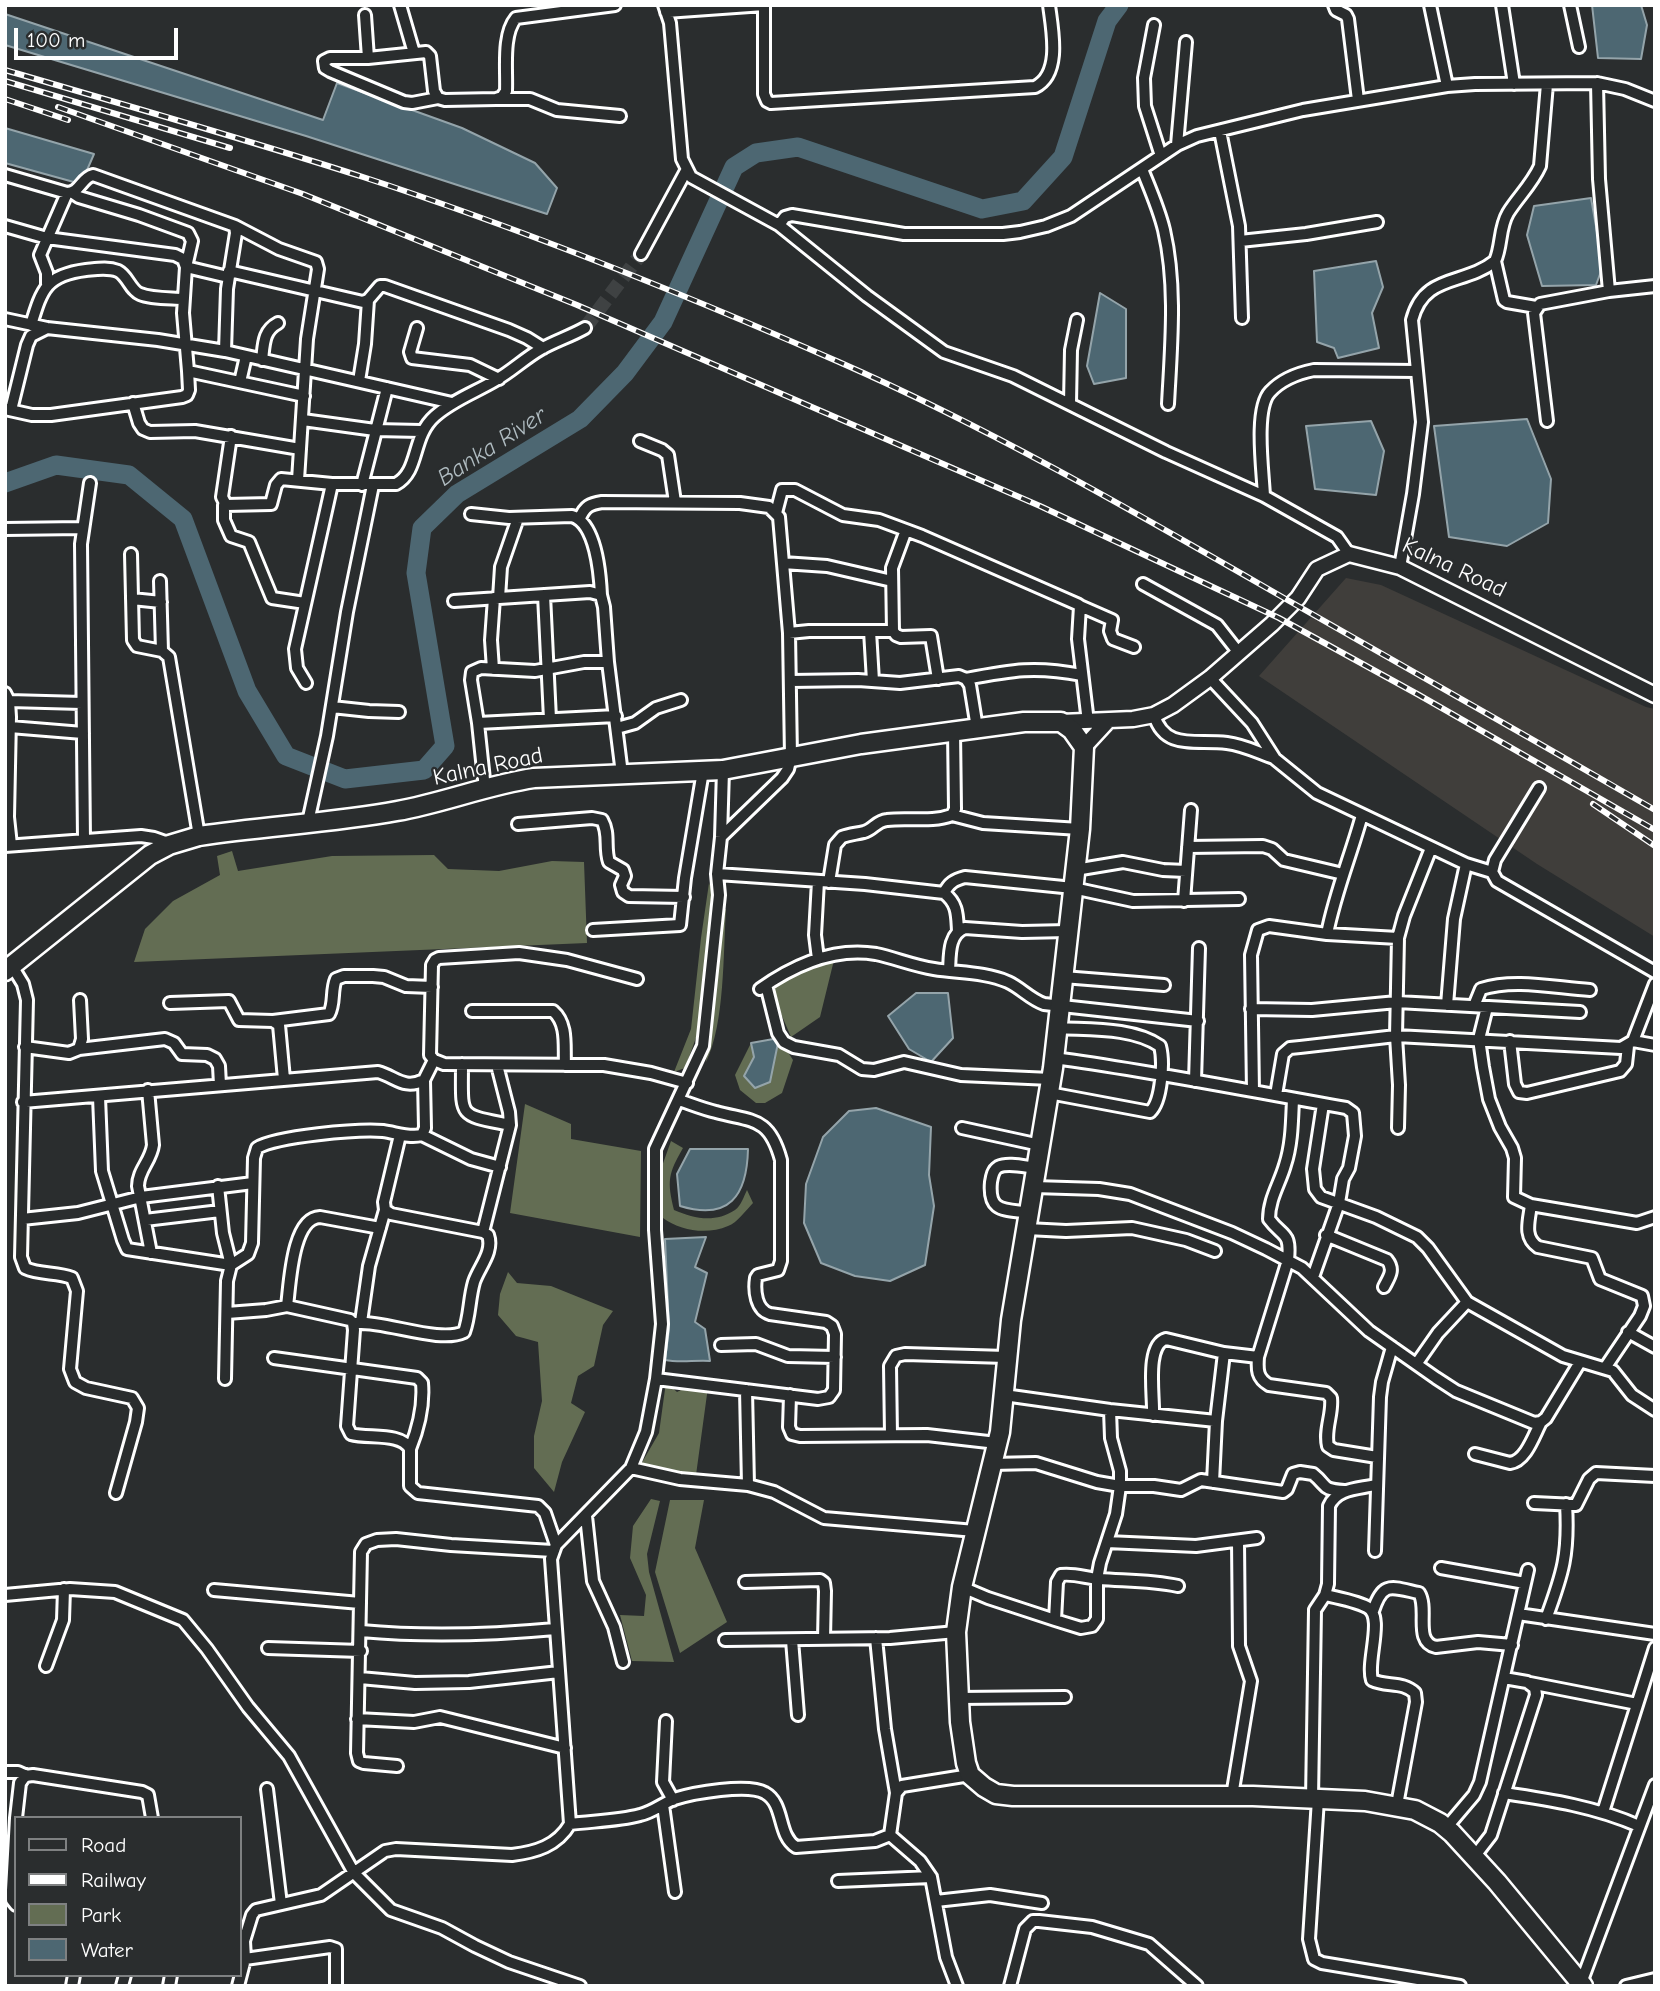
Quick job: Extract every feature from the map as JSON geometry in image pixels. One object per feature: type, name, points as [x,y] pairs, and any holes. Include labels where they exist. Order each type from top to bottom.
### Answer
[{"type":"main road","name":"Kalna Road","points":[[9,968],[150,856],[172,844],[199,836],[395,812],[534,778],[723,770],[954,731],[1024,722],[1061,722]]},
{"type":"main road","points":[[1061,722],[1072,730],[1084,747],[1080,829],[1054,1058],[1006,1357],[997,1443],[962,1587],[956,1632],[958,1698],[963,1746],[970,1775],[996,1794],[1013,1796],[1232,1796],[1397,1805],[1415,1810],[1446,1828],[1474,1857],[1575,1981]]},
{"type":"street","points":[[400,5],[414,53]]},
{"type":"street","points":[[496,99],[502,97],[506,91],[508,39],[511,24],[521,11],[615,5]]},
{"type":"street","points":[[1049,5],[1053,34],[1052,59],[1047,77],[1035,87],[771,103],[764,94],[764,5],[665,8],[670,23],[681,159],[689,174],[779,225],[867,296],[944,352],[1013,376],[1166,452],[1264,496],[1337,537],[1349,554]]},
{"type":"street","points":[[1334,5],[1336,10],[1348,19],[1358,100]]},
{"type":"street","points":[[1430,5],[1447,86]]},
{"type":"street","points":[[1502,5],[1514,83]]},
{"type":"street","points":[[1570,5],[1579,47]]},
{"type":"street","points":[[365,15],[368,58]]},
{"type":"street","points":[[1154,25],[1144,78],[1145,106],[1161,156]]},
{"type":"street","points":[[1177,145],[1186,42]]},
{"type":"street","points":[[438,98],[434,91],[430,56],[426,52],[368,58],[330,58],[325,59],[323,64],[330,71],[404,102],[438,98],[530,99],[557,110],[620,116]]},
{"type":"street","points":[[1536,307],[1504,300],[1494,261],[1504,221],[1536,176],[1540,166],[1547,83]]},
{"type":"street","points":[[779,225],[783,218],[792,215],[904,234],[1020,232],[1071,216],[1177,145],[1197,136],[1303,110],[1447,86],[1597,83],[1625,89],[1655,102]]},
{"type":"street","points":[[1597,83],[1599,179],[1609,290]]},
{"type":"street","points":[[1220,131],[1240,241],[1242,318]]},
{"type":"street","points":[[1142,169],[1165,232],[1168,259],[1172,342],[1168,404]]},
{"type":"street","points":[[640,254],[689,174]]},
{"type":"street","points":[[5,175],[139,215],[188,233],[192,240],[183,299],[190,390],[187,395],[51,415],[32,415],[8,410],[31,336],[47,328]]},
{"type":"street","points":[[31,325],[47,284],[47,273],[40,254],[70,193],[88,176],[93,175],[235,226],[279,249],[316,262],[318,269],[307,339],[298,480]]},
{"type":"street","points":[[1240,241],[1306,234],[1377,222]]},
{"type":"street","points":[[5,226],[47,238],[175,255],[183,259],[186,267]]},
{"type":"street","points":[[225,351],[229,274],[235,226]]},
{"type":"street","points":[[1400,567],[1422,422],[1412,320],[1416,304],[1431,290],[1494,261]]},
{"type":"street","points":[[186,267],[314,290],[357,301],[368,299],[380,286],[385,286],[509,330],[543,348]]},
{"type":"street","points":[[47,284],[67,272],[112,269],[121,273],[134,290],[142,295],[183,299]]},
{"type":"street","points":[[1547,421],[1534,313],[1536,307],[1609,290],[1655,286]]},
{"type":"street","points":[[359,381],[368,299]]},
{"type":"street","points":[[5,319],[47,328],[225,351],[452,403]]},
{"type":"street","points":[[1070,403],[1072,350],[1077,320]]},
{"type":"street","points":[[262,360],[266,334],[270,327],[278,323]]},
{"type":"street","points":[[417,328],[412,358],[470,365],[499,379]]},
{"type":"street","points":[[224,505],[269,505],[279,480],[287,478],[332,484],[396,484],[405,479],[410,471],[421,431],[433,417],[452,403],[499,379],[543,348],[585,328]]},
{"type":"street","points":[[240,382],[246,356]]},
{"type":"street","points":[[1264,496],[1261,418],[1269,392],[1286,380],[1314,370],[1417,371]]},
{"type":"street","points":[[188,372],[304,397]]},
{"type":"street","points":[[309,822],[332,707],[375,430],[387,388]]},
{"type":"street","points":[[133,403],[139,424],[150,432],[181,430],[300,449]]},
{"type":"street","points":[[303,420],[375,430],[421,431]]},
{"type":"street","points":[[231,436],[222,497],[224,520],[231,536],[249,542],[272,598],[306,603]]},
{"type":"street","points":[[640,441],[668,455],[675,502]]},
{"type":"street","points":[[84,840],[82,528],[90,483]]},
{"type":"street","points":[[306,683],[297,668],[295,649],[332,484]]},
{"type":"street","points":[[721,837],[782,778],[791,757],[789,633],[779,520],[776,513],[778,496],[782,490],[795,490],[843,515],[879,520],[906,530],[1112,620],[1110,631],[1113,639],[1134,647]]},
{"type":"street","points":[[580,518],[583,509],[590,504],[740,503],[769,508],[776,513]]},
{"type":"street","points":[[471,514],[518,518],[572,516],[580,518],[585,525],[598,558],[622,775]]},
{"type":"street","points":[[493,669],[491,640],[501,568],[518,518]]},
{"type":"street","points":[[5,529],[82,528]]},
{"type":"street","points":[[906,530],[894,562],[893,631],[901,637],[932,636],[938,678]]},
{"type":"street","points":[[131,554],[133,640],[137,646],[162,651],[169,657],[199,836]]},
{"type":"street","name":"Kalna Road","points":[[1061,722],[1133,719],[1153,715],[1173,705],[1210,678],[1272,624],[1298,598],[1317,569],[1349,554],[1400,567],[1655,695]]},
{"type":"street","points":[[783,563],[827,566],[892,581]]},
{"type":"street","points":[[160,581],[162,651]]},
{"type":"street","points":[[1143,584],[1217,625],[1239,653]]},
{"type":"street","points":[[454,601],[590,592],[601,595]]},
{"type":"street","points":[[544,595],[550,719]]},
{"type":"street","points":[[132,599],[161,602]]},
{"type":"street","points":[[1080,606],[1078,639],[1088,722]]},
{"type":"street","points":[[870,631],[873,681]]},
{"type":"street","points":[[789,633],[893,631]]},
{"type":"street","points":[[485,789],[472,672],[481,668],[547,670],[584,662],[608,662]]},
{"type":"street","points":[[966,679],[1026,668],[1082,674]]},
{"type":"street","points":[[791,681],[900,683],[959,676],[966,679],[970,685],[977,728]]},
{"type":"street","points":[[1210,678],[1252,723],[1275,759],[1317,793],[1466,864],[1492,872]]},
{"type":"street","points":[[82,703],[7,697],[10,727],[8,846],[141,836],[172,844]]},
{"type":"street","points":[[617,728],[635,723],[656,708],[681,700]]},
{"type":"street","points":[[332,707],[399,712]]},
{"type":"street","points":[[1153,715],[1164,735],[1176,740],[1228,743],[1275,759]]},
{"type":"street","points":[[478,723],[616,716]]},
{"type":"street","points":[[1084,747],[1108,721]]},
{"type":"street","points":[[10,727],[83,733]]},
{"type":"street","points":[[952,816],[955,809],[954,731]]},
{"type":"street","points":[[397,1766],[359,1761],[357,1753],[362,1552],[366,1544],[377,1540],[414,1540],[451,1545],[555,1548],[631,1468],[646,1432],[656,1379],[662,1324],[655,1230],[655,1149],[703,1046],[719,895],[717,874],[723,770]]},
{"type":"street","points":[[593,930],[677,926],[682,920],[703,771]]},
{"type":"street","points":[[1539,788],[1495,860],[1492,872],[1497,881],[1655,972]]},
{"type":"street","points":[[1184,901],[1191,810]]},
{"type":"street","points":[[1327,934],[1332,906],[1363,815]]},
{"type":"street","points":[[818,959],[815,926],[823,881],[835,845],[850,833],[862,833],[870,830],[876,822],[887,820],[942,819],[952,816],[983,823],[1080,829]]},
{"type":"street","points":[[518,824],[592,818],[602,820],[607,829],[608,862],[623,870],[625,876],[621,885],[623,892],[629,896],[684,897]]},
{"type":"street","points":[[1188,847],[1264,846],[1272,849],[1284,860],[1343,874]]},
{"type":"street","points":[[1398,1128],[1398,938],[1404,916],[1432,848]]},
{"type":"street","points":[[1074,879],[1123,862],[1163,870],[1186,871]]},
{"type":"street","points":[[1447,1005],[1454,919],[1466,864]]},
{"type":"street","points":[[717,874],[944,893],[953,900],[956,908],[958,931]]},
{"type":"street","points":[[944,893],[955,879],[965,877],[1074,879],[1133,901],[1239,900]]},
{"type":"street","points":[[1253,1091],[1251,955],[1258,930],[1269,926],[1327,934],[1398,938]]},
{"type":"street","points":[[949,971],[953,938],[958,931],[965,928],[1011,932],[1068,931]]},
{"type":"street","points":[[1195,1081],[1199,948]]},
{"type":"street","points":[[422,1135],[425,1128],[424,1080],[433,1060],[429,1048],[432,965],[439,958],[519,953],[567,960],[637,979]]},
{"type":"street","points":[[1058,1028],[1123,1033],[1160,1045],[1162,1075],[1156,1107],[1150,1112],[1050,1086],[961,1075],[904,1062],[874,1070],[862,1069],[839,1055],[794,1047],[784,1042],[778,1033],[763,987],[783,973],[818,959],[853,953],[876,954],[905,963],[992,976],[1010,983],[1034,1001],[1044,1004],[1198,1021]]},
{"type":"street","points":[[9,968],[23,984],[27,1000],[21,1258],[25,1268],[35,1273],[63,1274],[72,1278],[77,1291],[70,1368],[75,1382],[86,1388],[132,1398],[138,1408],[116,1493]]},
{"type":"street","points":[[170,1003],[224,1000],[233,1005],[236,1016],[243,1022],[273,1021],[330,1014],[333,1007],[332,987],[336,979],[344,976],[384,977],[407,986],[432,987]]},
{"type":"street","points":[[1063,977],[1164,985]]},
{"type":"street","points":[[1474,1006],[1481,989],[1490,986],[1518,984],[1590,990]]},
{"type":"street","points":[[1510,1041],[1515,1084],[1519,1092],[1527,1093],[1620,1071],[1626,1064],[1630,1043],[1655,984]]},
{"type":"street","points":[[79,1049],[82,1040],[80,1000]]},
{"type":"street","points":[[1251,1009],[1311,1010],[1397,1002],[1580,1012]]},
{"type":"street","points":[[1487,1007],[1479,1039],[1489,1099],[1515,1158],[1514,1197],[1531,1205],[1637,1223],[1655,1217]]},
{"type":"street","points":[[472,1011],[553,1011],[561,1018],[563,1025],[565,1065]]},
{"type":"street","points":[[273,1021],[279,1025],[281,1033],[284,1079]]},
{"type":"street","points":[[1276,1096],[1283,1054],[1290,1048],[1396,1036],[1609,1048],[1630,1043],[1655,1045]]},
{"type":"street","points":[[25,1047],[69,1053],[79,1049],[165,1039],[174,1043],[182,1054],[208,1055],[215,1059],[219,1066],[220,1085]]},
{"type":"street","points":[[1054,1058],[1293,1098],[1346,1108],[1353,1113],[1355,1121],[1352,1155],[1343,1179],[1339,1203],[1313,1277]]},
{"type":"street","points":[[433,1060],[444,1064],[604,1065],[687,1083]]},
{"type":"street","points":[[462,1064],[462,1102],[467,1115],[510,1125]]},
{"type":"street","points":[[483,1232],[510,1125],[497,1065]]},
{"type":"street","points":[[23,1102],[378,1072],[404,1084],[416,1084],[424,1080]]},
{"type":"street","points":[[148,1090],[153,1144],[152,1153],[138,1176],[138,1186],[151,1253]]},
{"type":"street","points":[[99,1097],[102,1171],[127,1249],[231,1265],[248,1254],[253,1243],[255,1152],[261,1145],[297,1138],[384,1131],[414,1137],[422,1135],[471,1159],[500,1167]]},
{"type":"street","points":[[1293,1098],[1285,1166],[1269,1210],[1269,1219],[1287,1236],[1290,1245],[1288,1260],[1258,1357],[1257,1371],[1261,1380],[1269,1385],[1326,1393],[1331,1398],[1332,1406],[1326,1438],[1328,1446],[1334,1450],[1377,1457]]},
{"type":"street","points":[[656,1379],[818,1399],[829,1397],[834,1390],[835,1334],[832,1326],[826,1322],[762,1312],[759,1306],[756,1278],[758,1275],[778,1270],[780,1261],[781,1160],[778,1148],[762,1124],[752,1119],[716,1112],[679,1100]]},
{"type":"street","points":[[1323,1104],[1313,1169],[1315,1189],[1321,1197],[1417,1237],[1467,1302],[1563,1356],[1605,1368],[1619,1377],[1632,1395],[1655,1410]]},
{"type":"street","points":[[962,1128],[1040,1145]]},
{"type":"street","points":[[400,1135],[384,1202],[385,1210],[357,1323],[348,1431],[354,1436],[400,1440],[410,1449]]},
{"type":"street","points":[[1037,1168],[1006,1165],[997,1168],[992,1174],[990,1196],[993,1204],[1028,1221],[1066,1231],[1132,1228],[1186,1240],[1215,1251]]},
{"type":"street","points":[[22,1219],[78,1213],[141,1197],[253,1183]]},
{"type":"street","points":[[218,1186],[220,1212],[231,1265],[227,1281],[225,1379]]},
{"type":"street","points":[[1034,1186],[1116,1190],[1232,1233],[1288,1260],[1313,1277],[1369,1331],[1456,1391],[1534,1423],[1541,1422]]},
{"type":"street","points":[[1531,1205],[1528,1233],[1531,1242],[1538,1247],[1592,1258],[1600,1279],[1639,1293],[1644,1306],[1655,1312]]},
{"type":"street","points":[[227,1312],[287,1306],[357,1323],[431,1334],[456,1336],[464,1332],[475,1280],[489,1250],[488,1235],[391,1214],[385,1210]]},
{"type":"street","points":[[145,1220],[220,1212]]},
{"type":"street","points":[[287,1306],[292,1265],[305,1223],[313,1217],[320,1217],[380,1228]]},
{"type":"street","points":[[1326,1235],[1387,1260],[1392,1271],[1384,1287]]},
{"type":"street","points":[[1417,1363],[1438,1333],[1467,1302]]},
{"type":"street","points":[[1605,1368],[1644,1306]]},
{"type":"street","points":[[1628,1332],[1655,1347]]},
{"type":"street","points":[[1153,1415],[1152,1377],[1155,1348],[1159,1341],[1166,1339],[1224,1353],[1258,1357]]},
{"type":"street","points":[[721,1345],[756,1344],[788,1356],[835,1357]]},
{"type":"street","points":[[1375,1551],[1375,1486],[1382,1382],[1392,1347]]},
{"type":"street","points":[[1213,1482],[1216,1421],[1224,1353]]},
{"type":"street","points":[[891,1434],[890,1366],[896,1356],[1006,1357]]},
{"type":"street","points":[[242,1972],[246,1958],[242,1941],[256,1910],[312,1899],[385,1851],[396,1849],[512,1855],[527,1853],[555,1843],[570,1824],[551,1579],[555,1548],[545,1513],[538,1506],[418,1493],[412,1490],[409,1482],[410,1449],[419,1421],[422,1383],[417,1378],[274,1358]]},
{"type":"street","points":[[1475,1454],[1516,1463],[1580,1362]]},
{"type":"street","points":[[746,1390],[748,1485]]},
{"type":"street","points":[[790,1395],[789,1427],[792,1434],[800,1436],[927,1435],[997,1443]]},
{"type":"street","points":[[1004,1395],[1216,1421]]},
{"type":"street","points":[[962,1587],[1081,1628],[1092,1626],[1097,1619],[1097,1579],[1116,1514],[1120,1486],[1118,1460],[1111,1438],[1110,1410]]},
{"type":"street","points":[[992,1464],[1036,1463],[1097,1482],[1181,1490],[1201,1480],[1283,1492],[1293,1474],[1300,1472],[1313,1474],[1328,1490],[1344,1491],[1375,1486]]},
{"type":"street","points":[[631,1468],[680,1479],[748,1485],[793,1500],[824,1518],[975,1531]]},
{"type":"street","points":[[1534,1503],[1577,1504],[1589,1479],[1596,1473],[1655,1476]]},
{"type":"street","points":[[1344,1491],[1333,1497],[1329,1506],[1328,1584],[1325,1595],[1315,1610],[1315,1799],[1309,1939],[1314,1959],[1322,1963],[1460,1986]]},
{"type":"street","points":[[1546,1619],[1566,1558],[1566,1504]]},
{"type":"street","points":[[586,1516],[593,1581],[614,1627],[622,1661]]},
{"type":"street","points":[[1107,1542],[1188,1546],[1257,1538]]},
{"type":"street","points":[[1232,1796],[1251,1681],[1239,1646],[1238,1541]]},
{"type":"street","points":[[1441,1568],[1525,1583]]},
{"type":"street","points":[[1446,1828],[1474,1795],[1480,1782],[1528,1570]]},
{"type":"street","points":[[1055,1620],[1061,1575],[1145,1580],[1178,1586]]},
{"type":"street","points":[[745,1581],[820,1580],[824,1583],[825,1591],[824,1639]]},
{"type":"street","points":[[1373,1611],[1378,1595],[1385,1588],[1419,1593],[1423,1606],[1424,1639],[1429,1646],[1478,1642],[1511,1645]]},
{"type":"street","points":[[5,1595],[90,1589],[114,1592],[183,1620],[208,1649],[248,1707],[289,1756],[357,1870],[391,1910],[442,1928],[509,1962],[580,1986]]},
{"type":"street","points":[[46,1666],[63,1620],[64,1590]]},
{"type":"street","points":[[214,1590],[360,1603]]},
{"type":"street","points":[[1325,1595],[1367,1606],[1373,1611],[1376,1616],[1369,1671],[1372,1680],[1380,1684],[1407,1686],[1415,1693],[1416,1702],[1397,1805]]},
{"type":"street","points":[[1518,1614],[1655,1634]]},
{"type":"street","points":[[361,1632],[429,1636],[489,1635],[555,1629]]},
{"type":"street","points":[[725,1640],[876,1638],[956,1632]]},
{"type":"street","points":[[876,1638],[885,1729],[896,1793],[890,1835]]},
{"type":"street","points":[[792,1640],[798,1715]]},
{"type":"street","points":[[268,1648],[360,1651]]},
{"type":"street","points":[[1603,1812],[1655,1648]]},
{"type":"street","points":[[360,1678],[415,1683],[469,1682],[559,1672]]},
{"type":"street","points":[[1504,1678],[1637,1704]]},
{"type":"street","points":[[1474,1857],[1491,1835],[1536,1695],[1535,1688],[1527,1682]]},
{"type":"street","points":[[958,1698],[1065,1698]]},
{"type":"street","points":[[357,1719],[414,1722],[440,1717],[565,1748]]},
{"type":"street","points":[[666,1721],[663,1782],[668,1802],[675,1892]]},
{"type":"street","points":[[5,1772],[18,1772],[27,1776]]},
{"type":"street","points":[[16,1816],[20,1783],[33,1774],[142,1792],[148,1795],[151,1801],[152,1816]]},
{"type":"street","points":[[896,1793],[902,1786],[909,1784],[970,1775]]},
{"type":"street","points":[[1575,1981],[1655,1785]]},
{"type":"street","points":[[570,1824],[639,1816],[668,1802],[695,1794],[750,1788],[766,1793],[775,1803],[786,1837],[796,1847],[875,1840],[890,1835]]},
{"type":"street","points":[[267,1789],[281,1904]]},
{"type":"street","points":[[1504,1793],[1554,1800],[1603,1812],[1639,1826]]},
{"type":"street","points":[[14,1830],[9,1859],[14,1902]]},
{"type":"street","points":[[890,1835],[920,1861],[931,1877],[946,1957],[956,1983],[943,1986]]},
{"type":"street","points":[[838,1881],[931,1877]]},
{"type":"street","points":[[936,1901],[990,1895],[1042,1903]]},
{"type":"street","points":[[1010,1986],[1025,1929],[1033,1921],[1039,1921],[1092,1927],[1149,1944],[1197,1986]]},
{"type":"street","points":[[246,1958],[330,1947],[336,1949],[337,1955],[336,1986]]},
{"type":"street","points":[[1626,1986],[1655,1979]]},
{"type":"shaded area","points":[[1346,578],[1381,585],[1655,709],[1655,937],[1537,864],[1259,676]]},
{"type":"green space","points":[[232,851],[238,871],[332,856],[434,855],[448,869],[499,871],[552,861],[584,862],[587,943],[134,962],[145,929],[173,901],[220,875],[217,856]]},
{"type":"green space","points":[[709,883],[712,890],[697,1035],[685,1068],[674,1072],[691,1029]]},
{"type":"green space","points":[[722,908],[726,909],[720,1008],[717,1028],[706,1062]]},
{"type":"green space","points":[[834,960],[820,1017],[791,1037],[770,988],[806,967]]},
{"type":"green space","points":[[779,1038],[793,1060],[782,1093],[765,1103],[756,1103],[740,1090],[735,1075],[751,1043],[754,1057],[770,1081]]},
{"type":"green space","points":[[525,1104],[571,1124],[571,1139],[641,1151],[640,1237],[510,1213]]},
{"type":"green space","points":[[671,1141],[683,1148],[670,1178],[674,1210],[690,1216],[720,1217],[737,1208],[747,1190],[753,1203],[735,1222],[720,1229],[703,1231],[678,1226],[663,1218],[661,1169]]},
{"type":"green space","points":[[508,1272],[517,1283],[551,1286],[613,1311],[603,1325],[594,1366],[578,1376],[571,1403],[585,1412],[562,1462],[554,1492],[534,1468],[534,1436],[542,1401],[538,1342],[516,1336],[498,1315],[500,1294]]},
{"type":"green space","points":[[666,1382],[677,1392],[691,1385],[708,1387],[696,1475],[640,1466],[659,1433]]},
{"type":"green space","points":[[651,1499],[660,1501],[647,1554],[649,1572],[674,1662],[632,1661],[620,1615],[644,1616],[646,1595],[630,1558],[633,1526]]},
{"type":"green space","points":[[670,1500],[704,1500],[695,1548],[727,1622],[680,1653],[655,1572]]},
{"type":"water","points":[[1592,5],[1641,5],[1647,25],[1641,59],[1598,58]]},
{"type":"water","points":[[5,14],[323,120],[337,83],[462,128],[535,163],[557,188],[547,214],[306,136],[5,45]]},
{"type":"water","points":[[5,128],[94,154],[81,184],[5,163]]},
{"type":"water","points":[[1591,198],[1603,266],[1596,285],[1542,286],[1527,235],[1534,206]]},
{"type":"water","points":[[1376,261],[1383,287],[1372,313],[1379,348],[1338,358],[1334,348],[1317,342],[1314,271]]},
{"type":"water","points":[[1100,293],[1126,309],[1126,378],[1094,384],[1087,366]]},
{"type":"water","points":[[1527,419],[1551,479],[1548,523],[1507,546],[1449,537],[1434,426]]},
{"type":"water","points":[[1371,421],[1384,451],[1376,495],[1315,489],[1306,426]]},
{"type":"water","points":[[916,993],[948,993],[953,1038],[931,1062],[909,1049],[888,1016]]},
{"type":"water","points":[[779,1038],[770,1082],[755,1088],[744,1076],[754,1057],[751,1043]]},
{"type":"water","points":[[876,1108],[931,1127],[929,1175],[934,1206],[925,1265],[890,1281],[855,1276],[821,1263],[804,1223],[806,1184],[823,1137],[849,1111]]},
{"type":"water","points":[[690,1149],[748,1149],[744,1180],[732,1201],[711,1210],[680,1206],[677,1174]]},
{"type":"water","points":[[706,1237],[695,1267],[707,1273],[695,1322],[705,1329],[710,1361],[665,1360],[669,1329],[665,1239]]},
{"type":"waterway","name":"Banka River","points":[[5,483],[56,465],[129,475],[183,519],[247,691],[286,756],[345,779],[424,770],[445,746],[416,573],[422,528],[457,494],[580,419],[625,373],[663,322],[734,167],[756,153],[798,147],[982,209],[1023,201],[1063,157],[1107,21],[1119,5]]},
{"type":"tunnel","points":[[585,328],[641,254]]},
{"type":"railway","points":[[5,70],[274,149],[424,197],[604,264],[839,362],[955,417],[1068,476],[1655,810]]},
{"type":"railway","points":[[5,81],[230,148]]},
{"type":"railway","points":[[5,99],[68,120]]},
{"type":"railway","points":[[58,107],[303,194],[577,305],[1040,506],[1279,618],[1655,830]]},
{"type":"railway","points":[[1593,804],[1655,846]]}]
